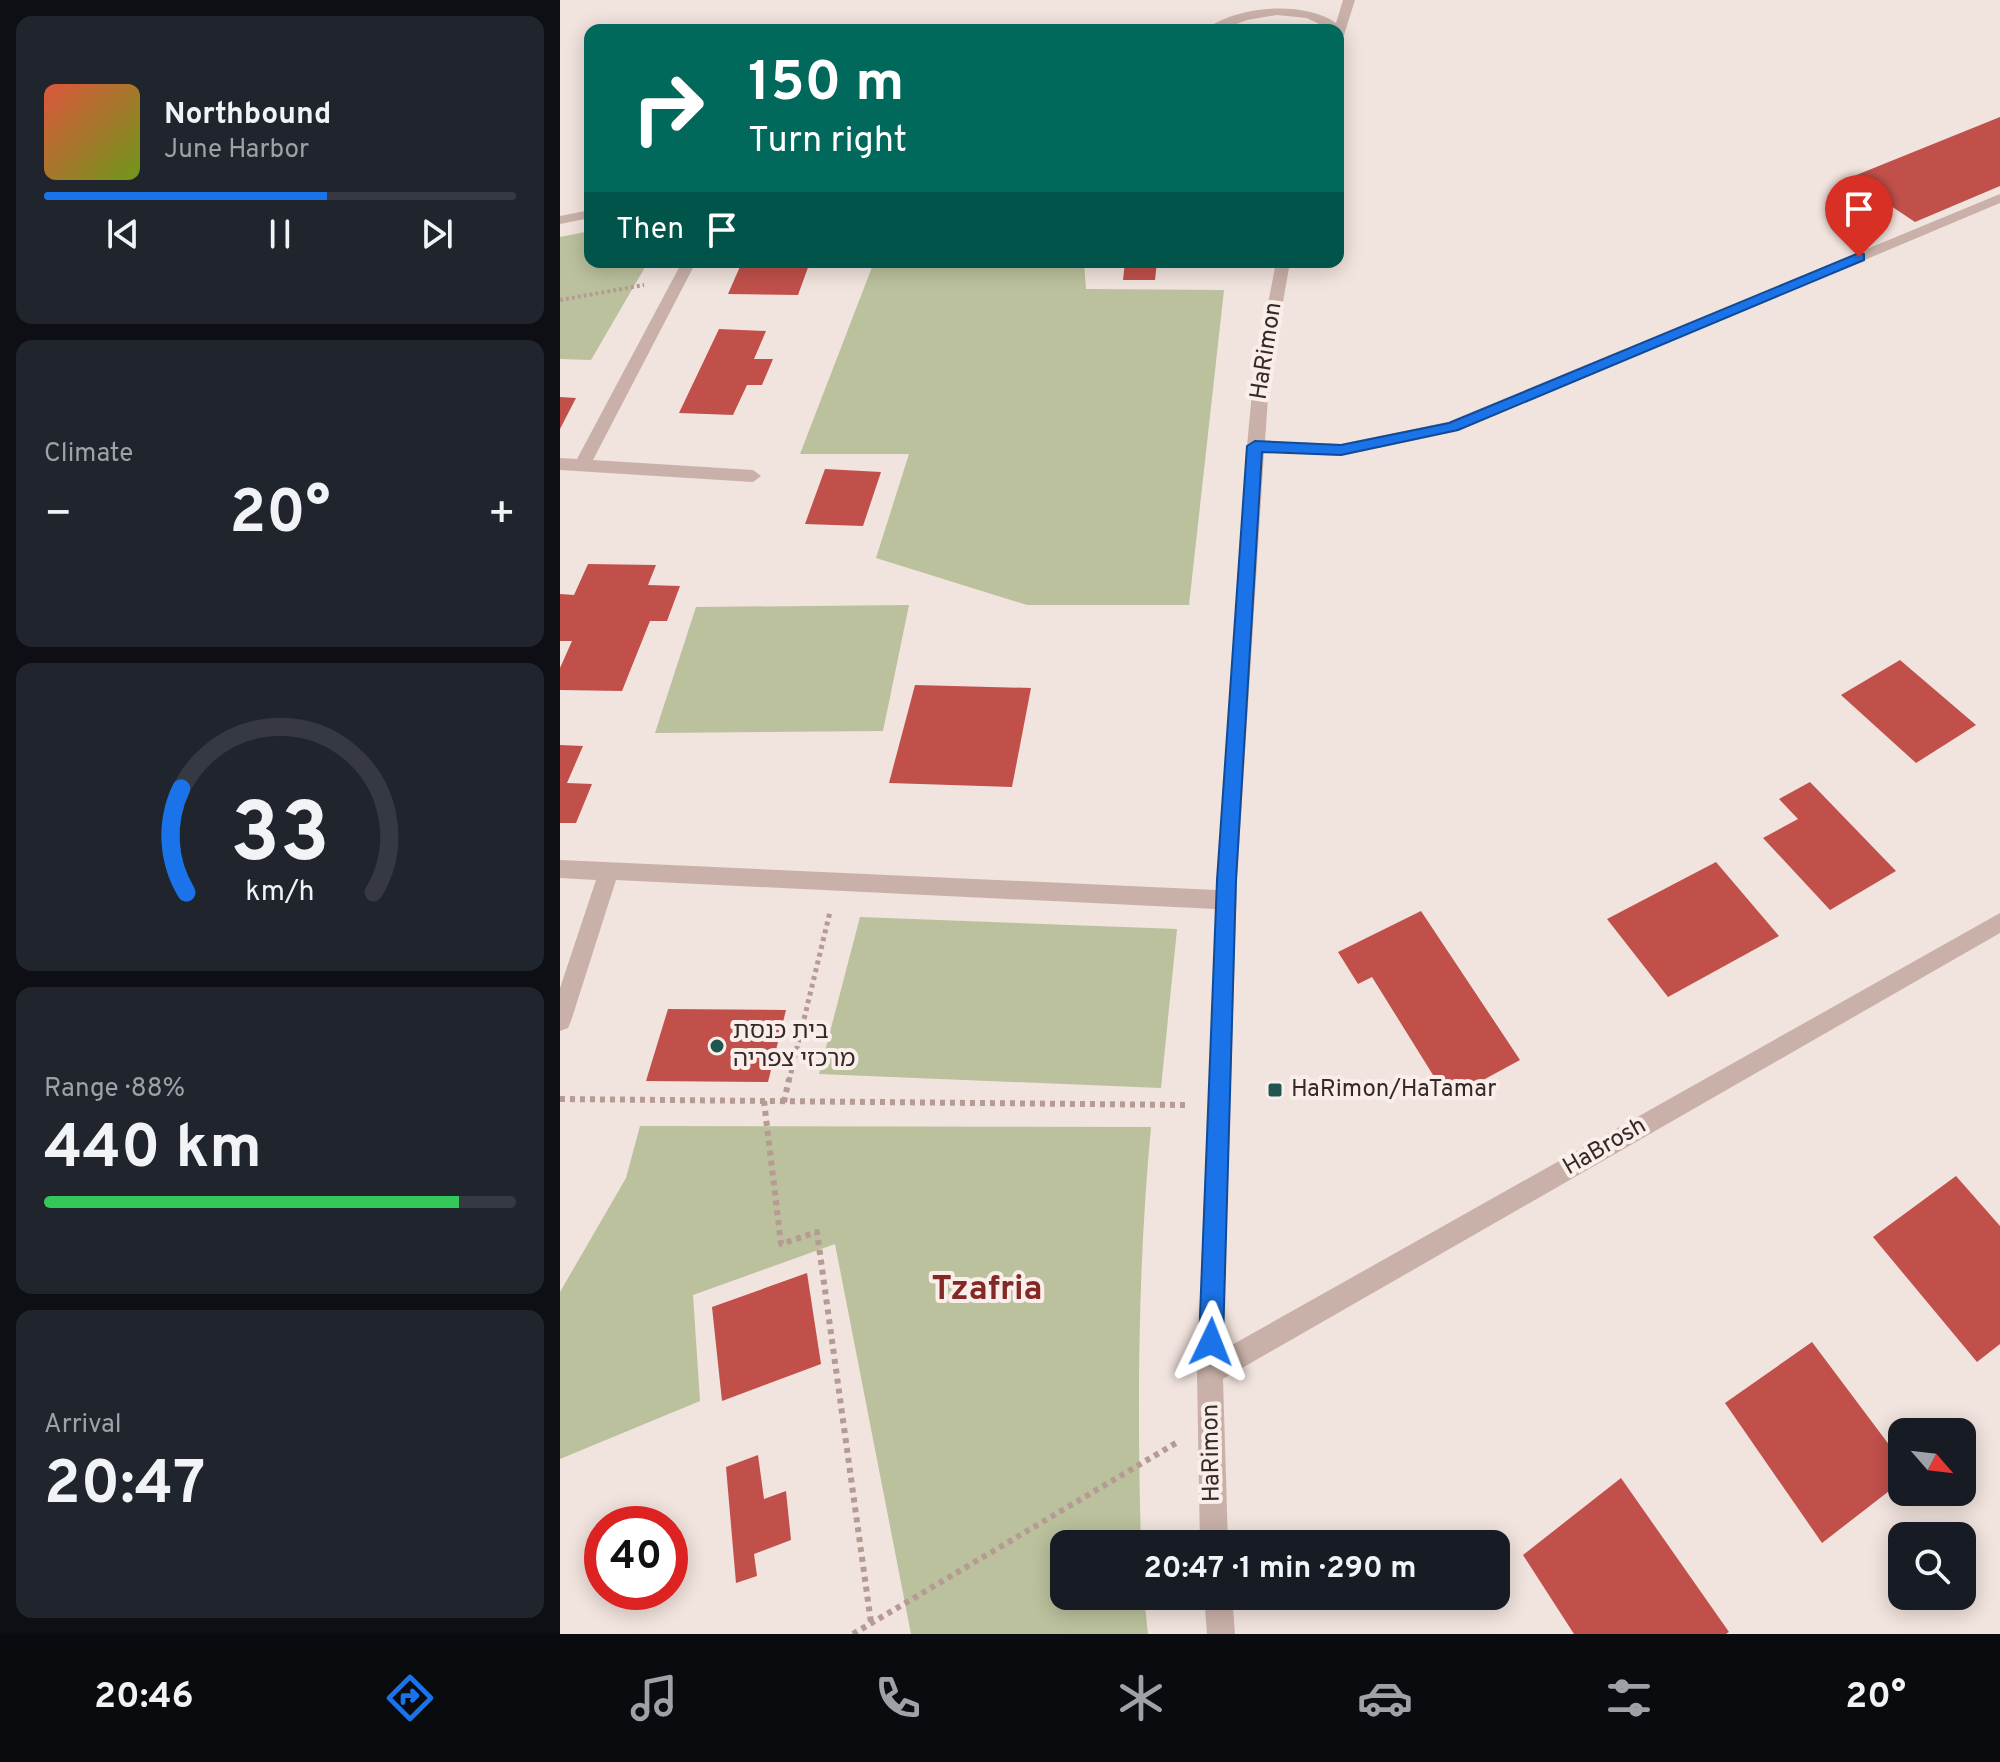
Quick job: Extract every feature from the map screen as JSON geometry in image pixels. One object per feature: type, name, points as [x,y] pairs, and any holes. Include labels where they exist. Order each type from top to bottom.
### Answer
[{"type":"street","points":[[1223,24],[1266,0]]},
{"type":"street","points":[[1342,24],[1349,0]]},
{"type":"street","points":[[1248,11],[1268,6],[1303,9],[1319,13],[1331,24]]},
{"type":"street","points":[[1255,446],[1341,450],[1452,427],[2000,198]]},
{"type":"street","points":[[560,220],[584,215]]},
{"type":"street","points":[[582,465],[686,268]]},
{"type":"street","name":"HaRimon","points":[[1214,1530],[1210,1372],[1226,900],[1255,446],[1261,382],[1282,268]]},
{"type":"street","points":[[560,464],[753,476]]},
{"type":"street","points":[[560,869],[1226,900]]},
{"type":"street","points":[[560,1021],[609,871]]},
{"type":"street","name":"HaBrosh","points":[[1210,1372],[2000,922]]},
{"type":"street","points":[[1219,1610],[1221,1634]]},
{"type":"path","points":[[560,300],[681,278]]},
{"type":"path","points":[[784,1102],[837,881]]},
{"type":"path","points":[[560,1099],[1219,1106]]},
{"type":"path","points":[[764,1101],[781,1244],[817,1232],[871,1623]]},
{"type":"path","points":[[853,1634],[1211,1422]]},
{"type":"green space","points":[[584,232],[584,268],[645,268],[591,360],[560,359],[560,237]]},
{"type":"green space","points":[[872,268],[1084,268],[1086,289],[1224,290],[1189,605],[1027,605],[876,558],[909,454],[800,454]]},
{"type":"green space","points":[[909,605],[883,731],[655,733],[696,607]]},
{"type":"green space","points":[[860,917],[1177,929],[1161,1088],[819,1074]]},
{"type":"green space","points":[[640,1126],[1151,1127],[1143,1231],[1140,1335],[1141,1530],[1050,1530],[1050,1610],[1145,1610],[1148,1634],[911,1634],[835,1244],[693,1295],[700,1401],[560,1459],[560,1292],[626,1178]]},
{"type":"building","points":[[2000,117],[2000,186],[1915,222],[1849,178]]},
{"type":"building","points":[[739,268],[808,268],[798,295],[728,294]]},
{"type":"building","points":[[1124,268],[1156,268],[1155,280],[1123,280]]},
{"type":"building","points":[[719,329],[766,331],[754,359],[773,359],[762,385],[747,385],[733,415],[679,413]]},
{"type":"building","points":[[560,397],[576,398],[560,429]]},
{"type":"building","points":[[825,469],[881,472],[863,526],[805,524]]},
{"type":"building","points":[[588,564],[656,565],[648,585],[680,586],[667,621],[650,621],[622,691],[560,690],[560,668],[572,641],[560,641],[560,594],[574,595]]},
{"type":"building","points":[[1900,660],[1976,725],[1916,763],[1841,695]]},
{"type":"building","points":[[915,685],[1031,688],[1012,787],[889,783]]},
{"type":"building","points":[[560,745],[583,746],[567,783],[592,784],[576,823],[560,823]]},
{"type":"building","points":[[1810,782],[1896,871],[1830,910],[1763,838],[1798,819],[1779,799]]},
{"type":"building","points":[[1716,862],[1779,936],[1668,997],[1607,919]]},
{"type":"building","points":[[1421,911],[1520,1060],[1448,1099],[1372,977],[1358,984],[1338,952]]},
{"type":"building","name":"בית כנסת מרכזי צפריה","points":[[668,1009],[786,1010],[768,1082],[646,1081]]},
{"type":"building","points":[[1956,1176],[2000,1226],[2000,1344],[1977,1362],[1873,1237]]},
{"type":"building","points":[[807,1273],[821,1364],[722,1401],[712,1307]]},
{"type":"building","points":[[1812,1342],[1888,1443],[1888,1492],[1822,1543],[1725,1403]]},
{"type":"building","points":[[758,1455],[764,1499],[786,1491],[791,1540],[754,1554],[757,1576],[736,1583],[726,1467]]},
{"type":"building","points":[[1621,1478],[1729,1632],[1574,1634],[1523,1555]]},
{"type":"place","name":"בית כנסת מרכזי צפריה","points":[[717,1046]]},
{"type":"place","name":"HaRimon/HaTamar","points":[[1275,1090]]},
{"type":"district","name":"Tzafria","points":[[987,1290]]},
{"type":"route","points":[[1211,1342],[1227,880],[1255,446],[1341,450],[1452,427],[1859,257]]}]
